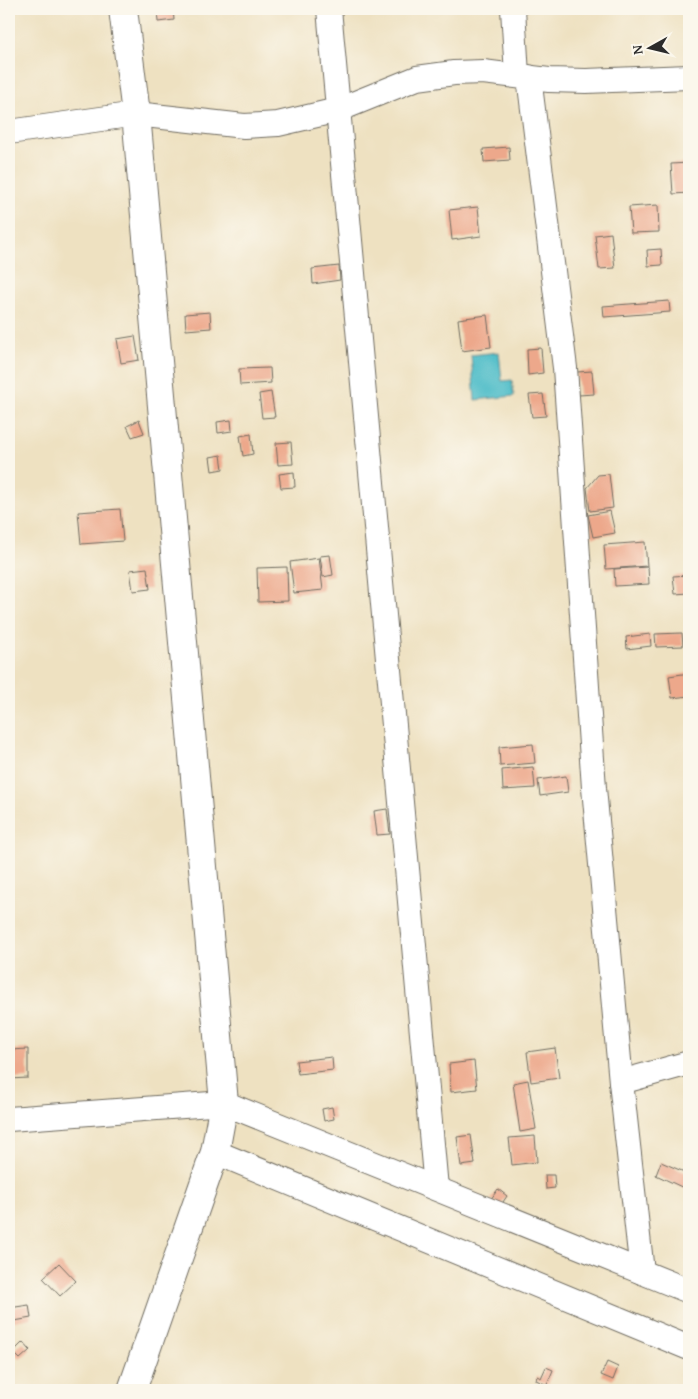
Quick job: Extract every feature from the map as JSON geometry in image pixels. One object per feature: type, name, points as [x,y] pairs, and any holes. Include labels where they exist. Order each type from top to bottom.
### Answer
[{"type":"street","points":[[123,9],[136,114],[224,1103],[215,1152],[132,1390]]},
{"type":"street","points":[[329,9],[436,1188]]},
{"type":"street","points":[[513,9],[565,368],[594,788],[621,1082],[642,1272]]},
{"type":"street","points":[[9,132],[136,114],[244,126],[278,124],[338,110],[417,78],[483,72],[549,80],[586,81],[689,76]]},
{"type":"street","points":[[621,1082],[689,1063]]},
{"type":"street","points":[[9,1119],[224,1103],[689,1291]]},
{"type":"street","points":[[215,1152],[689,1348]]},
{"type":"water","points":[[499,352],[502,381],[512,380],[514,396],[475,400],[471,355]]},
{"type":"building","points":[[157,9],[173,9],[174,20],[158,22]]},
{"type":"building","points":[[509,147],[510,160],[484,162],[483,149]]},
{"type":"building","points":[[689,163],[689,193],[673,194],[671,164]]},
{"type":"building","points":[[658,205],[659,232],[631,233],[629,207]]},
{"type":"building","points":[[478,207],[481,236],[452,240],[449,210]]},
{"type":"building","points":[[611,233],[615,268],[599,269],[595,235]]},
{"type":"building","points":[[661,249],[662,265],[648,266],[647,250]]},
{"type":"building","points":[[339,266],[340,280],[313,284],[312,269]]},
{"type":"building","points":[[669,301],[670,312],[604,317],[603,306]]},
{"type":"building","points":[[210,312],[211,328],[186,330],[185,314]]},
{"type":"building","points":[[487,315],[491,347],[462,351],[458,319]]},
{"type":"building","points":[[135,336],[139,360],[121,363],[117,339]]},
{"type":"building","points":[[541,348],[543,373],[528,375],[527,349]]},
{"type":"building","points":[[270,368],[271,383],[240,385],[239,369]]},
{"type":"building","points":[[592,371],[594,394],[579,395],[577,372]]},
{"type":"building","points":[[271,392],[275,417],[262,418],[259,394]]},
{"type":"building","points":[[543,394],[546,416],[532,417],[529,395]]},
{"type":"building","points":[[139,420],[144,433],[132,437],[127,426]]},
{"type":"building","points":[[231,420],[232,431],[218,433],[217,422]]},
{"type":"building","points":[[251,434],[253,454],[243,456],[240,436]]},
{"type":"building","points":[[291,442],[293,464],[278,465],[276,443]]},
{"type":"building","points":[[221,455],[223,469],[212,471],[210,457]]},
{"type":"building","points":[[294,472],[295,487],[281,488],[279,474]]},
{"type":"building","points":[[609,474],[613,508],[590,511],[587,488],[598,475]]},
{"type":"building","points":[[120,509],[123,541],[81,544],[78,512]]},
{"type":"building","points":[[610,511],[615,533],[593,537],[588,515]]},
{"type":"building","points":[[645,542],[647,566],[606,569],[604,545]]},
{"type":"building","points":[[330,555],[333,575],[323,577],[320,556]]},
{"type":"building","points":[[319,558],[323,590],[294,593],[290,562]]},
{"type":"building","points":[[287,567],[288,601],[258,602],[257,568]]},
{"type":"building","points":[[648,567],[649,584],[615,586],[614,569]]},
{"type":"building","points":[[147,568],[150,589],[133,591],[130,570]]},
{"type":"building","points":[[689,575],[689,593],[675,594],[673,576]]},
{"type":"building","points":[[682,633],[683,646],[656,647],[655,634]]},
{"type":"building","points":[[650,634],[651,646],[627,649],[626,637]]},
{"type":"building","points":[[689,673],[689,696],[672,698],[669,676]]},
{"type":"building","points":[[533,744],[535,763],[500,766],[499,747]]},
{"type":"building","points":[[533,767],[535,788],[503,790],[502,770]]},
{"type":"building","points":[[566,776],[568,792],[540,796],[538,780]]},
{"type":"building","points":[[387,809],[390,834],[377,835],[374,811]]},
{"type":"building","points":[[555,1048],[559,1078],[531,1082],[527,1052]]},
{"type":"building","points":[[28,1049],[28,1078],[9,1079],[9,1050]]},
{"type":"building","points":[[332,1057],[333,1070],[298,1074],[296,1061]]},
{"type":"building","points":[[474,1061],[477,1089],[451,1092],[449,1064]]},
{"type":"building","points":[[528,1080],[536,1129],[520,1132],[513,1083]]},
{"type":"building","points":[[332,1107],[334,1119],[324,1121],[322,1109]]},
{"type":"building","points":[[471,1135],[475,1164],[461,1166],[457,1137]]},
{"type":"building","points":[[535,1136],[537,1162],[512,1165],[509,1138]]},
{"type":"building","points":[[661,1162],[689,1174],[686,1189],[656,1175]]},
{"type":"building","points":[[545,1175],[554,1175],[555,1188],[546,1189]]},
{"type":"building","points":[[498,1189],[507,1196],[501,1205],[491,1199]]},
{"type":"building","points":[[59,1263],[76,1281],[60,1296],[43,1278]]},
{"type":"building","points":[[29,1305],[31,1318],[9,1322],[9,1308]]},
{"type":"building","points":[[23,1342],[30,1350],[20,1359],[13,1352]]},
{"type":"building","points":[[607,1362],[618,1367],[613,1380],[601,1375]]},
{"type":"building","points":[[546,1367],[553,1370],[547,1385],[536,1380],[537,1376],[541,1378]]}]
